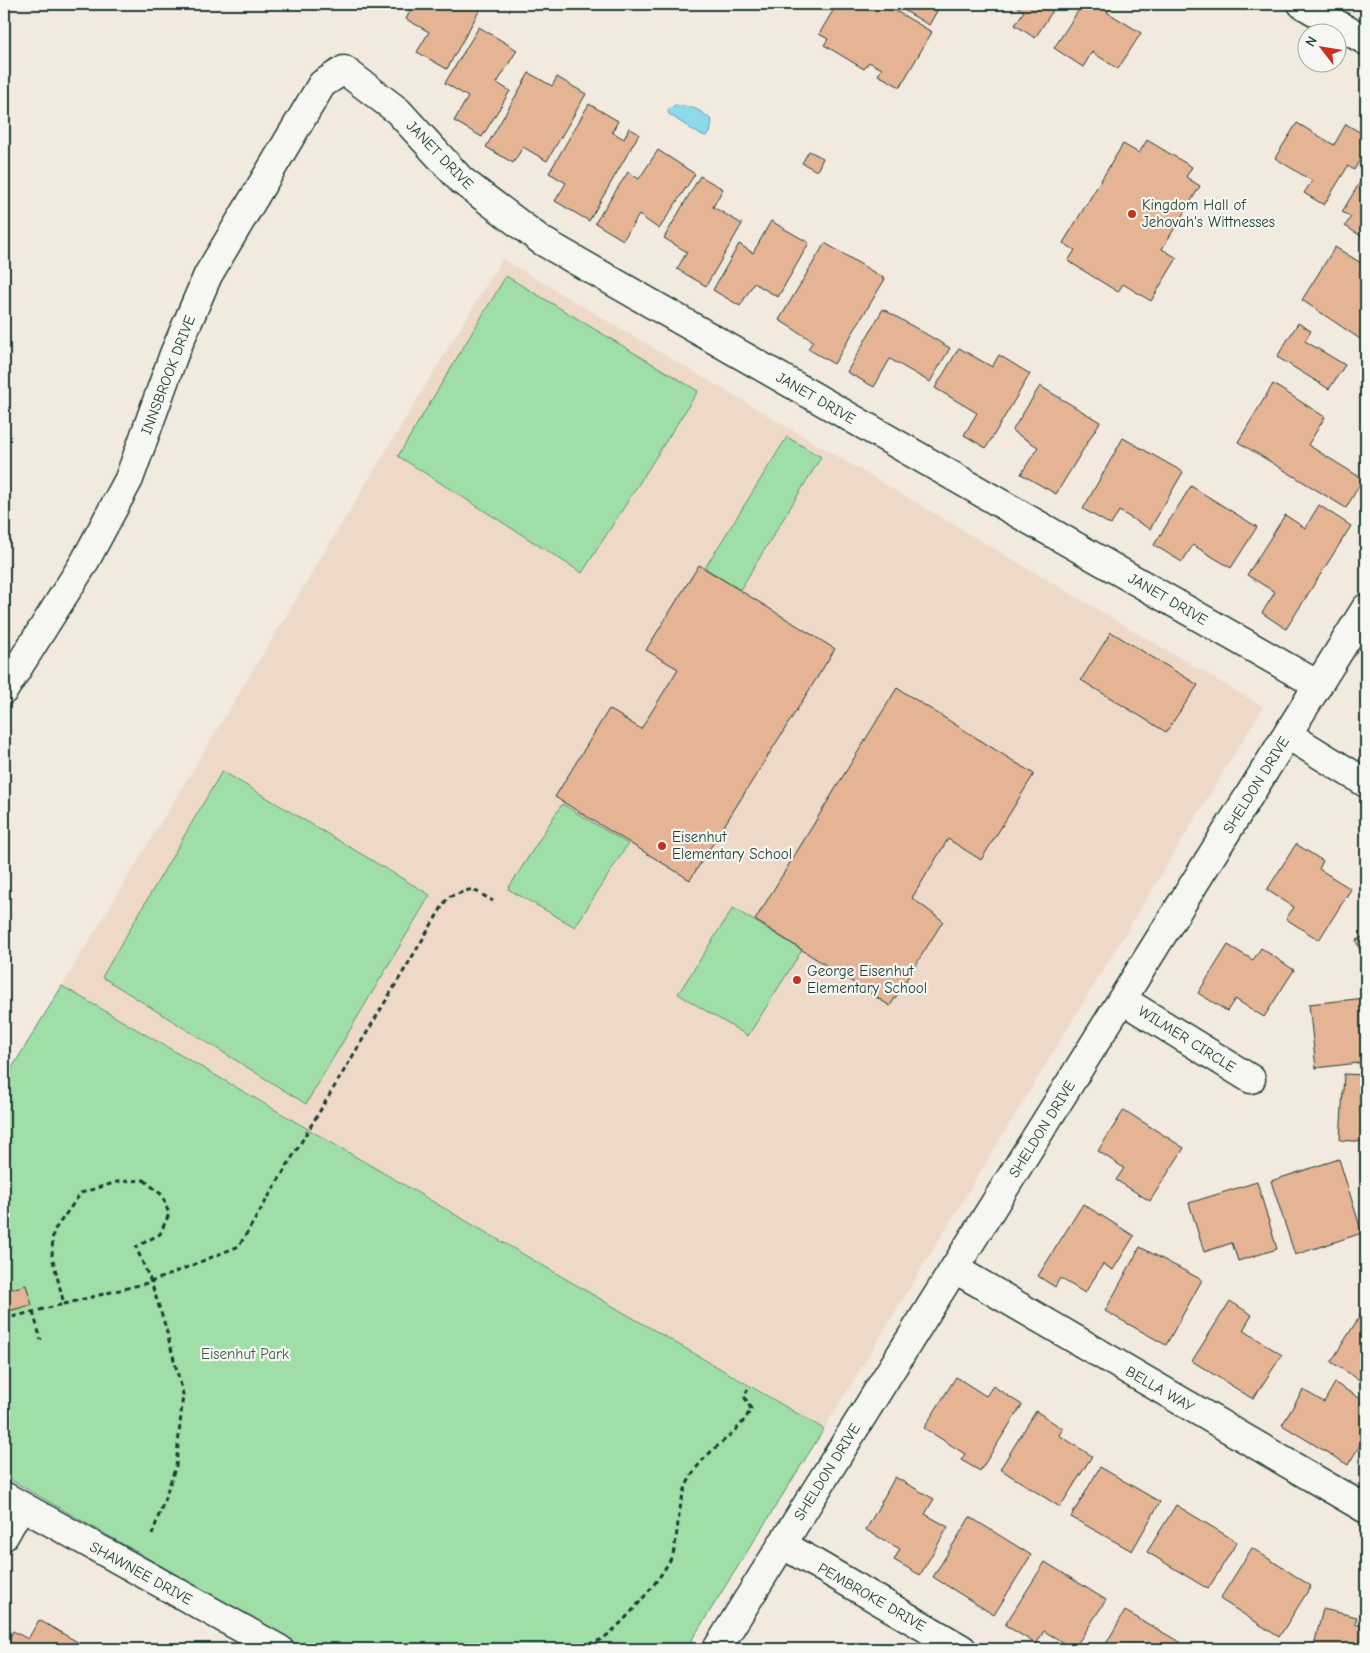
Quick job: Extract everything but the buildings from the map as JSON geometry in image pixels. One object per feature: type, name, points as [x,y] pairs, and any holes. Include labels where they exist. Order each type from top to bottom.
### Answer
[{"type":"street","points":[[1302,4],[1366,42]]},
{"type":"street","name":"JANET DRIVE","points":[[344,70],[398,111],[461,180],[542,242],[1318,685]]},
{"type":"street","name":"INNSBROOK DRIVE","points":[[4,690],[84,563],[129,479],[174,354],[208,275],[322,84],[344,70]]},
{"type":"street","name":"SHELDON DRIVE","points":[[717,1649],[1366,608]]},
{"type":"street","points":[[1288,735],[1366,783]]},
{"type":"street","name":"WILMER CIRCLE","points":[[1122,1000],[1251,1079]]},
{"type":"street","name":"BELLA WAY","points":[[954,1269],[1366,1509]]},
{"type":"street","points":[[4,1536],[12,1501]]},
{"type":"street","name":"SHAWNEE DRIVE","points":[[12,1501],[279,1649]]},
{"type":"street","name":"PEMBROKE DRIVE","points":[[782,1544],[962,1649]]},
{"type":"path","points":[[4,1319],[151,1282],[239,1246],[448,897],[472,889],[493,901]]},
{"type":"path","points":[[64,1304],[52,1256],[53,1232],[81,1193],[117,1182],[144,1180],[162,1195],[168,1214],[160,1234],[136,1247],[166,1325],[183,1394],[176,1466],[152,1535]]},
{"type":"path","points":[[33,1312],[41,1340]]},
{"type":"path","points":[[571,1649],[602,1639],[646,1597],[674,1552],[680,1501],[695,1470],[722,1440],[743,1424],[751,1409],[744,1396],[750,1386]]},
{"type":"shaded area","name":"Eisenhut Elementary School","points":[[502,259],[1263,707],[824,1429],[62,986]]},
{"type":"green space","points":[[506,276],[698,391],[582,573],[398,456]]},
{"type":"green space","points":[[787,437],[821,457],[740,590],[705,568]]},
{"type":"green space","points":[[222,771],[430,895],[306,1104],[102,977]]},
{"type":"green space","points":[[562,804],[628,844],[575,927],[508,889]]},
{"type":"green space","points":[[733,908],[802,950],[748,1036],[678,994]]},
{"type":"green space","name":"Eisenhut Park","points":[[62,986],[824,1429],[686,1649],[306,1649],[4,1476],[4,1081]]},
{"type":"water","points":[[675,105],[695,109],[708,117],[712,121],[710,133],[706,136],[703,135],[669,114],[668,110]]},
{"type":"place","name":"Kingdom Hall of Jehovah's Wittnesses","points":[[1132,214]]},
{"type":"place","name":"Eisenhut Elementary School","points":[[662,846]]},
{"type":"place","name":"George Eisenhut Elementary School","points":[[797,980]]}]
